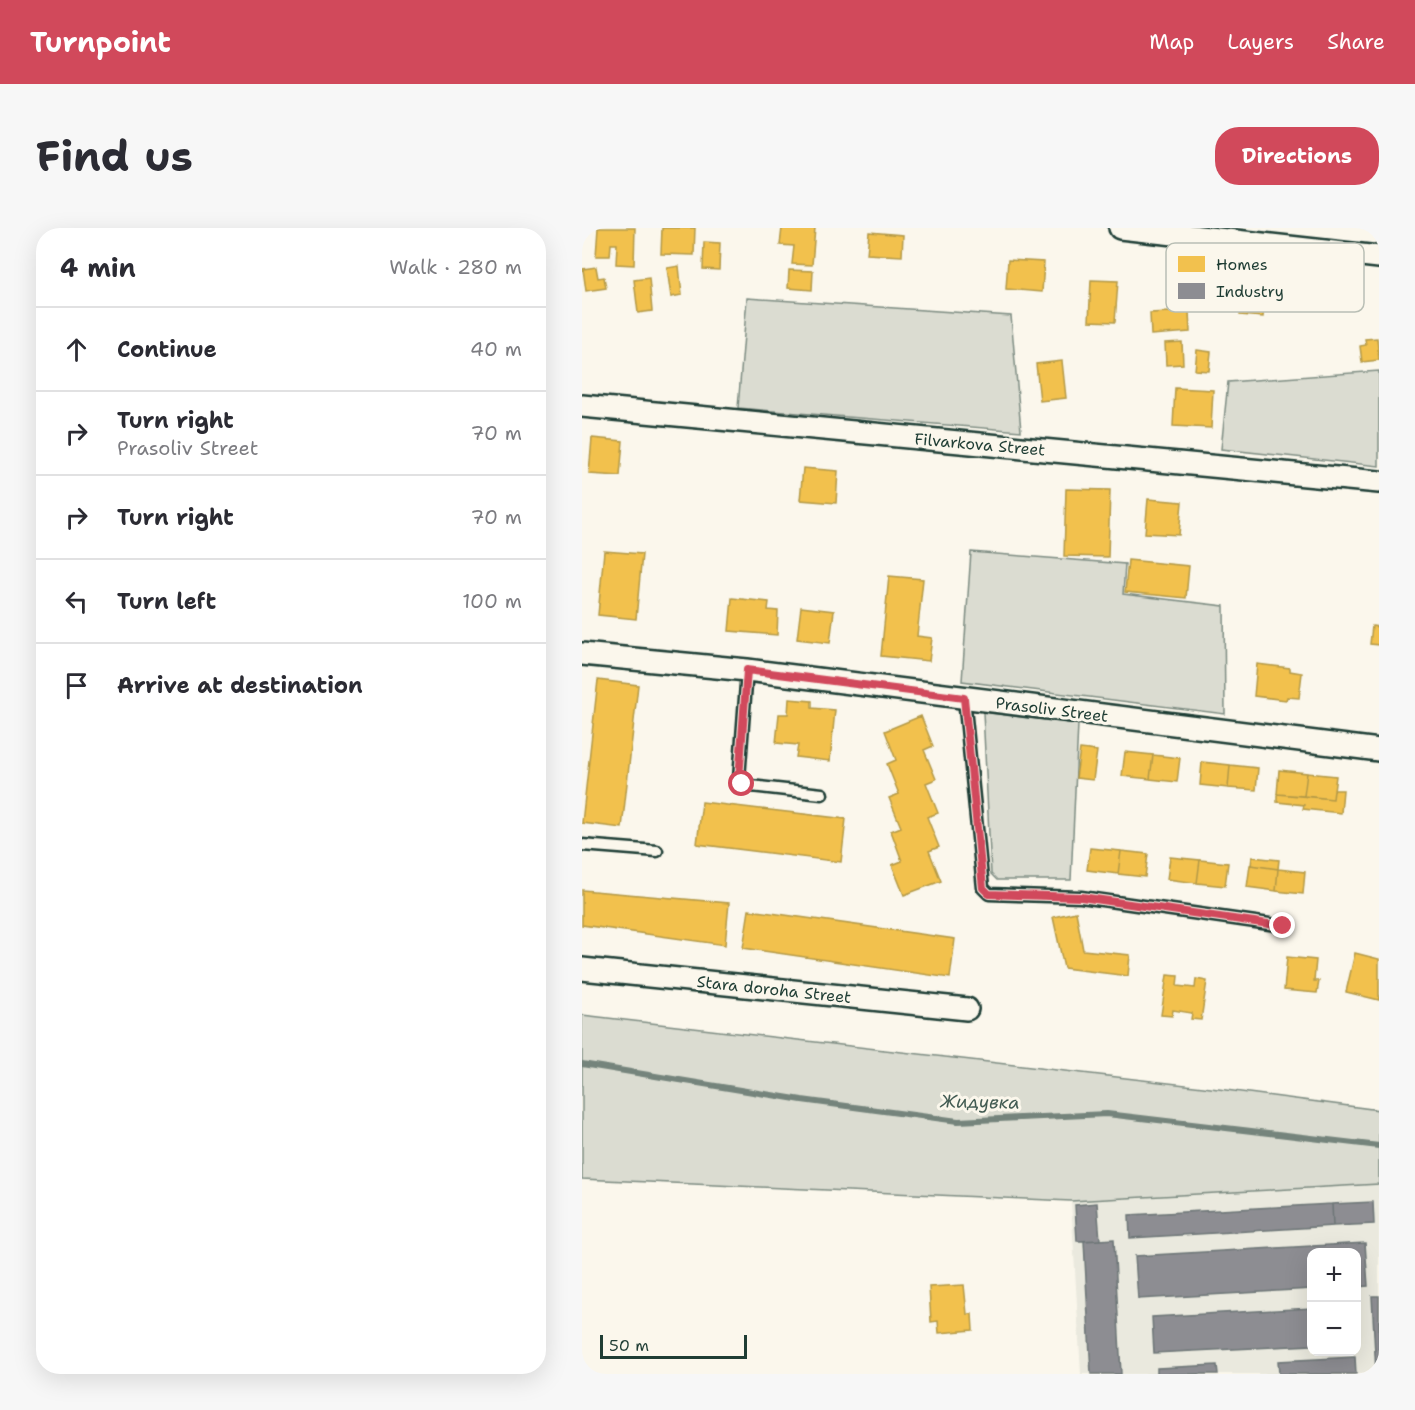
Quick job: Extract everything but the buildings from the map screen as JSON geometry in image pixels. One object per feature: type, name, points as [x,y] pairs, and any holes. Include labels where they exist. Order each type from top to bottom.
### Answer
[{"type":"street","points":[[1120,228],[1254,243]]},
{"type":"street","points":[[1364,255],[1379,257]]},
{"type":"street","name":"Filvarkova Street","points":[[582,406],[1379,482]]},
{"type":"street","name":"Prasoliv Street","points":[[582,657],[747,670],[1379,750]]},
{"type":"street","name":"Stara doroha Street","points":[[582,969],[967,1009]]},
{"type":"lane","points":[[747,670],[739,779],[742,784],[822,794]]},
{"type":"lane","points":[[964,698],[983,888],[989,894],[1081,897],[1283,926]]},
{"type":"lane","points":[[582,845],[657,852]]},
{"type":"shaded area","points":[[747,298],[1011,316],[1021,431],[738,408]]},
{"type":"shaded area","points":[[1379,371],[1379,466],[1221,449],[1228,382]]},
{"type":"shaded area","points":[[971,552],[1125,564],[1123,594],[1224,606],[1225,714],[962,681]]},
{"type":"shaded area","points":[[983,712],[1078,724],[1071,880],[997,880],[991,874]]},
{"type":"shaded area","points":[[582,1015],[1203,1087],[1379,1110],[1379,1184],[1071,1201],[582,1179]]},
{"type":"shaded area","points":[[1379,1184],[1379,1374],[1081,1374],[1071,1201]]},
{"type":"waterway","name":"Жидувка","points":[[582,1064],[802,1100],[958,1121],[1107,1114],[1379,1146]]},
{"type":"route","points":[[742,784],[739,779],[747,670],[964,698],[983,888],[989,894],[1081,897],[1283,926]]}]
